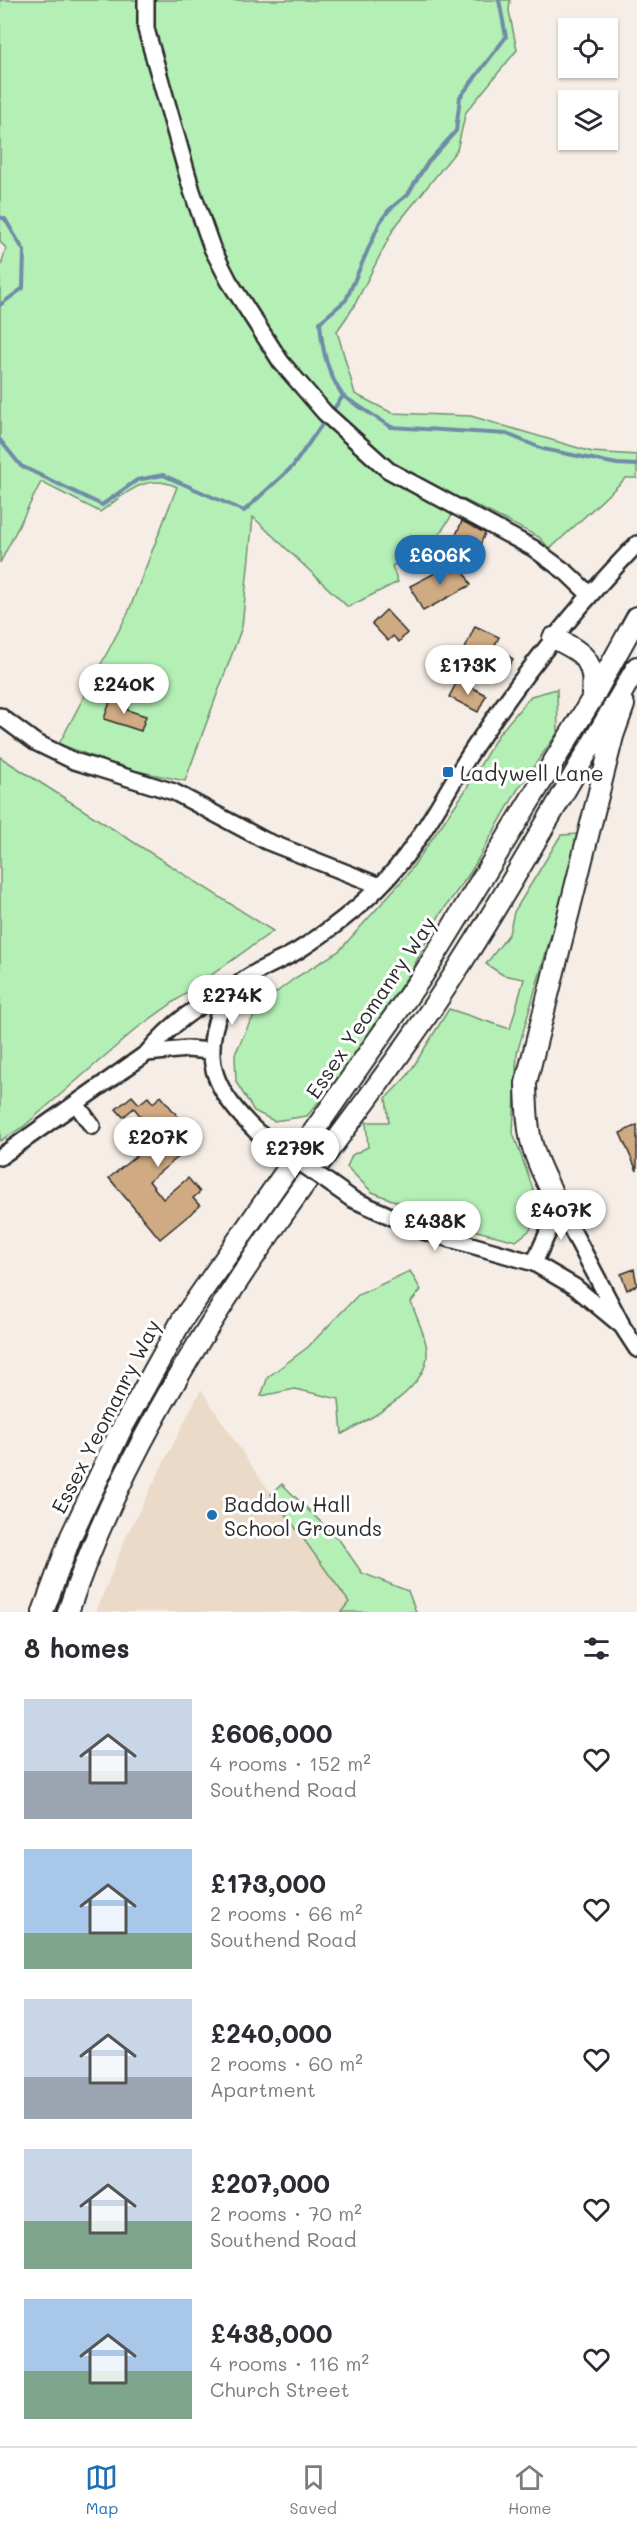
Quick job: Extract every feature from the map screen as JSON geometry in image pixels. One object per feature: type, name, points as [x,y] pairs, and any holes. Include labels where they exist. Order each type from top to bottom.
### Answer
[{"type":"main road","name":"Essex Yeomanry Way","points":[[43,1612],[80,1515],[120,1432],[182,1320],[423,975],[592,699],[637,617]]},
{"type":"main road","points":[[553,638],[576,649],[593,669],[592,699]]},
{"type":"main road","points":[[556,1199],[535,1159],[527,1130],[526,1083],[613,736],[637,667]]},
{"type":"main road","points":[[69,1612],[82,1571],[140,1444],[207,1331],[274,1227],[446,987],[637,667]]},
{"type":"street","points":[[146,0],[146,29],[192,191],[212,248],[229,281],[281,362],[322,409],[388,470],[533,548],[567,573],[589,594]]},
{"type":"street","points":[[0,1157],[77,1105],[147,1053],[162,1035],[212,998],[229,993],[261,970],[298,951],[354,911],[380,886],[411,851],[479,740],[553,638],[589,594],[637,544]]},
{"type":"street","points":[[0,716],[35,742],[74,761],[174,792],[266,841],[380,886]]},
{"type":"street","points":[[229,993],[213,1028],[211,1051],[215,1075],[222,1094],[233,1110],[257,1132],[351,1199],[426,1232],[534,1263],[575,1287],[622,1326]]},
{"type":"street","points":[[147,1053],[188,1049],[211,1051]]},
{"type":"street","points":[[77,1105],[92,1126]]},
{"type":"street","points":[[534,1263],[556,1199]]},
{"type":"street","points":[[556,1199],[622,1326],[637,1349]]},
{"type":"shaded area","name":"Baddow Hall School Grounds","points":[[201,1389],[246,1458],[349,1603],[341,1612],[96,1612],[126,1537]]},
{"type":"green space","points":[[0,0],[510,0],[509,11],[517,50],[466,112],[457,150],[394,228],[353,308],[337,331],[355,394],[392,413],[471,416],[592,452],[637,455],[637,478],[626,478],[550,549],[539,537],[461,498],[459,505],[432,545],[392,566],[398,582],[348,607],[253,517],[242,627],[185,781],[127,769],[59,744],[128,613],[177,487],[166,483],[145,484],[127,492],[100,512],[41,482],[0,563],[0,270],[6,248],[0,242]]},
{"type":"green space","points":[[557,689],[558,732],[518,789],[470,873],[439,916],[413,968],[343,1073],[307,1116],[274,1121],[254,1111],[236,1082],[235,1054],[249,1024],[264,1002],[295,978],[339,951],[407,875],[465,791],[498,735],[531,696]]},
{"type":"green space","points":[[0,757],[273,931],[136,1029],[23,1127],[0,1141]]},
{"type":"green space","points":[[580,834],[517,1053],[513,1133],[538,1203],[530,1230],[516,1241],[461,1227],[372,1192],[347,1167],[352,1155],[368,1147],[366,1122],[389,1122],[386,1098],[408,1075],[449,1009],[510,1029],[524,979],[503,975],[486,964],[509,934],[514,912],[561,835]]},
{"type":"green space","points":[[410,1271],[421,1290],[411,1302],[423,1332],[427,1351],[425,1365],[419,1377],[396,1401],[342,1434],[339,1399],[295,1389],[261,1396],[268,1377],[308,1347],[358,1295]]},
{"type":"green space","points":[[282,1484],[340,1541],[362,1573],[408,1591],[416,1612],[341,1612],[349,1602],[271,1494]]},
{"type":"building","points":[[462,521],[485,533],[476,555],[452,544]]},
{"type":"building","points":[[458,561],[471,585],[423,611],[410,586]]},
{"type":"building","points":[[386,610],[407,633],[399,642],[393,636],[388,641],[372,624]]},
{"type":"building","points":[[475,626],[499,637],[494,647],[513,659],[504,673],[491,665],[494,661],[465,648]]},
{"type":"building","points":[[458,680],[486,695],[478,712],[449,697]]},
{"type":"building","points":[[112,696],[130,702],[127,710],[146,716],[141,731],[104,719]]},
{"type":"building","points":[[132,1096],[139,1104],[148,1097],[153,1103],[161,1096],[198,1141],[149,1181],[163,1199],[188,1178],[200,1192],[193,1198],[200,1206],[160,1239],[109,1178],[158,1138],[134,1108],[123,1117],[116,1109]]},
{"type":"building","points":[[637,1125],[637,1171],[620,1133]]},
{"type":"building","points":[[634,1269],[637,1285],[627,1290],[621,1274]]},
{"type":"waterway","points":[[330,414],[343,396],[326,360],[320,322],[346,300],[380,222],[389,210],[408,194],[428,162],[456,131],[460,97],[506,37],[499,0]]},
{"type":"waterway","points":[[0,217],[5,219],[24,251],[23,288],[0,305]]},
{"type":"waterway","points":[[343,396],[391,427],[507,434],[543,449],[617,464],[637,465]]},
{"type":"waterway","points":[[0,440],[21,466],[102,505],[137,480],[163,475],[244,511],[293,466],[325,420]]},
{"type":"place","name":"Ladywell Lane","points":[[448,772]]},
{"type":"place","name":"Baddow Hall School Grounds","points":[[212,1515]]}]
